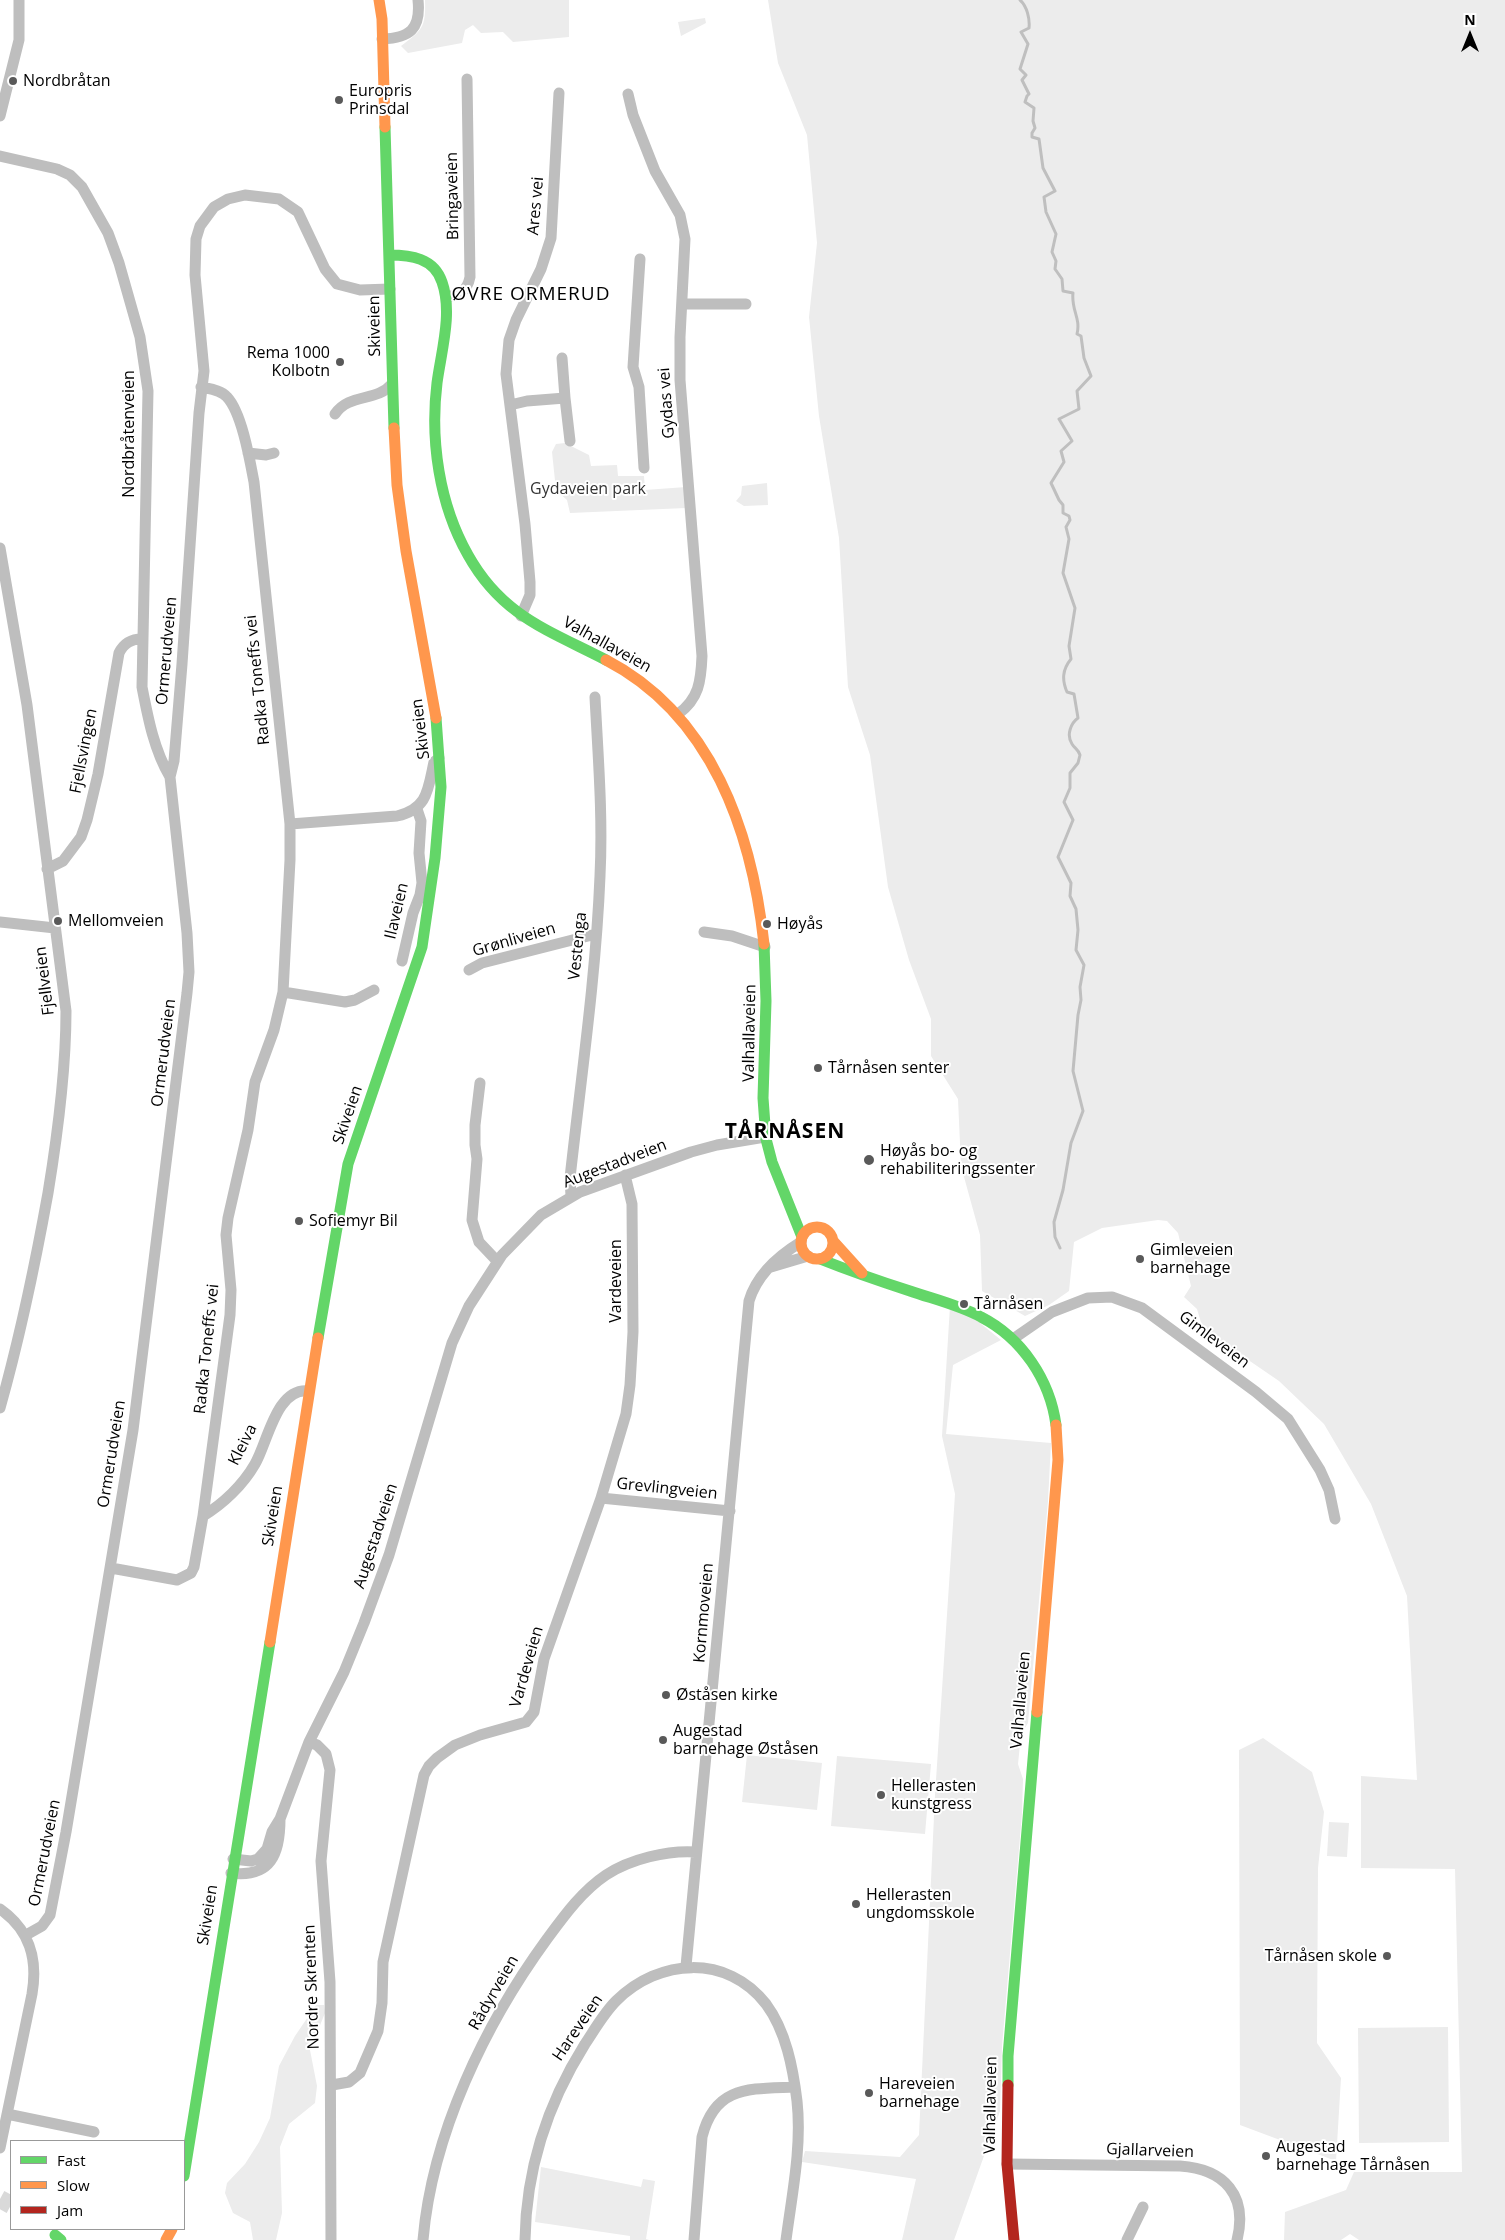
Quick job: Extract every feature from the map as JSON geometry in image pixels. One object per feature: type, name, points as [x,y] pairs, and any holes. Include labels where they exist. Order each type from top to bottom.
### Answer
[{"type":"street","points":[[0,114],[19,40],[19,0]]},
{"type":"street","points":[[379,0],[382,19]]},
{"type":"street","points":[[382,19],[386,0]]},
{"type":"street","points":[[382,39],[398,38],[412,30],[418,18],[418,0]]},
{"type":"street","name":"Skiveien","points":[[185,2170],[334,1229],[348,1164],[422,947],[439,822],[441,757],[436,711],[401,518],[392,384],[382,19]]},
{"type":"street","name":"Bringaveien","points":[[446,296],[457,295],[465,290],[470,277],[467,79]]},
{"type":"street","name":"Ares vei","points":[[521,616],[528,602],[530,582],[506,374],[509,340],[516,320],[541,268],[551,238],[559,93]]},
{"type":"street","name":"Gydas vei","points":[[628,94],[633,115],[655,171],[680,215],[685,239],[680,337],[680,380],[702,656],[700,679],[695,697],[678,714]]},
{"type":"street","name":"Nordbråtenveien","points":[[0,156],[57,168],[70,175],[82,187],[108,233],[119,263],[140,337],[148,391],[142,687],[148,717],[161,762],[170,777]]},
{"type":"street","name":"Ormerudveien","points":[[26,1935],[42,1926],[49,1918],[52,1910],[111,1568],[144,1351],[189,972],[184,898],[170,777],[174,761],[184,646],[204,359],[195,282],[196,239],[204,219],[221,202],[246,195],[264,196],[283,201],[295,209],[301,216],[325,269],[334,281],[342,286],[353,289],[390,290]]},
{"type":"street","name":"Valhallaveien","points":[[389,255],[414,256],[430,263],[441,278],[446,296],[435,419],[437,453],[443,492],[456,532],[474,566],[497,594],[521,616],[627,671],[652,690],[678,714],[713,765],[738,822],[756,887],[765,947],[767,978],[765,1137],[774,1169],[788,1200],[801,1239]]},
{"type":"street","name":"Gydas vei","points":[[640,259],[636,345],[633,367],[639,387],[644,468]]},
{"type":"street","points":[[682,304],[746,304]]},
{"type":"street","points":[[562,358],[570,441]]},
{"type":"street","points":[[335,414],[341,405],[387,390],[392,384]]},
{"type":"street","name":"Radka Toneffs vei","points":[[111,1568],[177,1580],[185,1578],[194,1567],[203,1516],[230,1315],[230,1265],[226,1236],[228,1218],[248,1130],[255,1082],[274,1030],[283,992],[290,824],[254,482],[248,453],[235,411],[228,398],[214,390],[202,387]]},
{"type":"street","points":[[510,404],[565,398]]},
{"type":"street","points":[[248,453],[266,455],[274,453]]},
{"type":"street","name":"Fjellveien","points":[[0,548],[27,705],[66,1011],[66,1042],[58,1127],[34,1268],[0,1408]]},
{"type":"street","name":"Fjellsvingen","points":[[47,869],[63,861],[81,836],[87,820],[98,774],[119,653],[129,641],[142,639]]},
{"type":"street","name":"Vestenga","points":[[571,1196],[570,1178],[596,934],[601,842],[595,697]]},
{"type":"street","points":[[290,824],[397,816],[409,813],[417,809],[426,794],[434,762],[441,757]]},
{"type":"street","name":"Ilaveien","points":[[402,961],[422,883],[418,853],[421,821],[417,809]]},
{"type":"street","points":[[0,922],[55,928]]},
{"type":"street","points":[[704,932],[732,936],[765,947]]},
{"type":"street","name":"Grønliveien","points":[[469,970],[482,963],[596,934]]},
{"type":"street","points":[[283,992],[345,1002],[354,1000],[374,990]]},
{"type":"street","points":[[480,1083],[475,1125],[477,1159],[472,1220],[480,1242],[497,1261]]},
{"type":"street","name":"Augestadveien","points":[[233,1859],[251,1862],[258,1859],[267,1849],[272,1832],[280,1819],[309,1742],[344,1672],[364,1623],[388,1555],[452,1343],[468,1306],[497,1261],[517,1237],[541,1215],[571,1196],[625,1175],[708,1147],[765,1137]]},
{"type":"street","name":"Vardeveien","points":[[332,2085],[349,2082],[360,2073],[378,2031],[388,1935],[424,1775],[437,1758],[456,1745],[480,1735],[526,1722],[534,1712],[544,1659],[601,1498],[626,1414],[630,1385],[633,1332],[632,1204],[625,1175]]},
{"type":"street","name":"Valhallaveien","points":[[788,1200],[817,1226]]},
{"type":"street","points":[[817,1226],[830,1233],[834,1242],[830,1253],[820,1259],[808,1256],[802,1250],[801,1239],[810,1228],[817,1226]]},
{"type":"street","name":"Kornmoveien","points":[[686,1966],[749,1301],[757,1282],[775,1260],[801,1239]]},
{"type":"street","name":"Valhallaveien","points":[[834,1242],[863,1274]]},
{"type":"street","points":[[769,1268],[808,1256]]},
{"type":"street","name":"Valhallaveien","points":[[820,1259],[851,1272],[863,1274],[972,1313],[995,1325],[1013,1339],[1032,1361],[1045,1386],[1055,1416],[1059,1444],[1008,2041],[1006,2164],[1014,2240]]},
{"type":"street","name":"Gimleveien","points":[[1013,1339],[1052,1312],[1088,1298],[1112,1297],[1142,1308],[1264,1398],[1288,1419],[1320,1470],[1329,1490],[1335,1519]]},
{"type":"street","name":"Kleiva","points":[[203,1516],[222,1503],[250,1470],[260,1453],[276,1416],[290,1395],[298,1391],[309,1391]]},
{"type":"street","name":"Grevlingveien","points":[[601,1498],[730,1511]]},
{"type":"street","name":"Nordre Skrenten","points":[[309,1742],[322,1749],[330,1766],[322,1866],[330,1982],[332,2240]]},
{"type":"street","name":"Augestadveien","points":[[231,1873],[252,1874],[268,1866],[274,1858],[278,1845],[280,1819]]},
{"type":"street","name":"Rådyrveien","points":[[423,2240],[440,2150],[468,2076],[511,1991],[569,1909],[606,1875],[642,1859],[676,1851],[696,1852]]},
{"type":"street","points":[[0,1909],[15,1921],[26,1935],[34,1959],[34,1980],[0,2148]]},
{"type":"street","name":"Hareveien","points":[[525,2240],[531,2178],[537,2150],[567,2074],[601,2018],[616,2000],[633,1986],[652,1976],[668,1969],[686,1966],[702,1968],[730,1976],[750,1989],[765,2004],[780,2032],[795,2087],[798,2122],[797,2150],[786,2240]]},
{"type":"street","points":[[694,2240],[702,2137],[706,2122],[712,2112],[721,2101],[733,2093],[746,2090],[795,2087]]},
{"type":"street","points":[[8,2114],[94,2132]]},
{"type":"street","name":"Gjallarveien","points":[[1006,2164],[1180,2166],[1202,2169],[1222,2180],[1236,2199],[1241,2217],[1237,2240]]},
{"type":"street","points":[[1127,2240],[1143,2207]]},
{"type":"green space","points":[[425,0],[569,0],[569,37],[513,42],[503,32],[481,33],[473,25],[465,30],[462,43],[408,53],[401,46],[421,28],[425,17]]},
{"type":"green space","points":[[768,0],[1505,0],[1505,2240],[1359,2240],[1350,2234],[1341,2240],[1284,2240],[1285,2212],[1346,2190],[1354,2172],[1462,2172],[1455,1869],[1361,1868],[1361,1776],[1417,1780],[1407,1596],[1371,1504],[1324,1424],[1279,1381],[1203,1329],[1197,1309],[1184,1297],[1191,1286],[1178,1233],[1167,1221],[1158,1220],[1102,1228],[1074,1242],[1069,1291],[1049,1305],[1025,1316],[982,1291],[980,1235],[961,1166],[958,1099],[931,1056],[931,1019],[909,960],[888,887],[870,755],[848,687],[839,538],[819,416],[809,317],[817,243],[807,135],[778,63]]},
{"type":"green space","points":[[705,18],[706,23],[681,36],[678,22]]},
{"type":"green space","name":"Gydaveien park","points":[[565,443],[589,455],[591,466],[617,465],[618,476],[644,476],[645,490],[686,487],[686,508],[570,513],[567,500],[556,490],[552,452],[556,444]]},
{"type":"green space","points":[[767,483],[768,505],[744,506],[736,501],[741,495],[742,486]]},
{"type":"green space","points":[[950,1306],[975,1319],[1001,1340],[953,1365],[946,1434],[1051,1443],[1048,1501],[1028,1723],[1021,1734],[1018,1764],[1023,1779],[1022,1814],[1002,2046],[1000,2111],[954,2240],[902,2240],[916,2179],[802,2162],[805,2151],[900,2157],[919,2135],[935,1795],[955,1494],[942,1436]]},
{"type":"green space","points":[[1263,1738],[1312,1772],[1324,1812],[1318,1868],[1317,2043],[1341,2078],[1336,2161],[1240,2125],[1239,1750]]},
{"type":"green space","points":[[747,1755],[822,1763],[817,1810],[742,1802]]},
{"type":"green space","name":"Hellerasten kunstgress","points":[[837,1756],[931,1764],[925,1834],[831,1826]]},
{"type":"green space","points":[[1329,1822],[1349,1823],[1347,1857],[1327,1856]]},
{"type":"green space","points":[[316,2005],[324,2005],[325,2013],[310,2050],[317,2086],[315,2103],[289,2124],[280,2147],[282,2213],[276,2240],[253,2240],[250,2222],[233,2213],[225,2193],[227,2183],[245,2164],[259,2142],[270,2118],[279,2066],[295,2036]]},
{"type":"green space","points":[[1448,2027],[1449,2142],[1359,2143],[1358,2028]]},
{"type":"green space","points":[[541,2167],[641,2187],[643,2179],[655,2181],[646,2239],[649,2240],[630,2240],[630,2236],[535,2222]]},
{"type":"waterway","points":[[1020,0],[1026,9],[1029,24],[1029,28],[1021,32],[1028,44],[1020,69],[1026,75],[1022,80],[1029,94],[1025,102],[1034,108],[1033,121],[1035,128],[1032,137],[1039,139],[1043,168],[1055,191],[1044,197],[1046,212],[1056,234],[1052,252],[1056,261],[1055,269],[1062,279],[1063,291],[1073,293],[1073,304],[1078,323],[1077,334],[1081,336],[1084,358],[1091,376],[1077,391],[1079,409],[1059,419],[1072,441],[1061,451],[1064,462],[1051,483],[1063,505],[1063,513],[1069,516],[1070,520],[1066,527],[1069,539],[1063,573],[1075,608],[1069,646],[1071,659],[1064,671],[1064,683],[1067,692],[1074,694],[1078,718],[1071,726],[1069,737],[1080,755],[1078,763],[1070,773],[1070,788],[1064,802],[1073,820],[1058,857],[1071,883],[1070,896],[1076,909],[1078,930],[1076,950],[1084,965],[1080,987],[1081,1000],[1073,1071],[1083,1111],[1071,1143],[1063,1190],[1054,1222],[1055,1237],[1060,1248]]},
{"type":"tunnel","points":[[0,2199],[10,2204]]},
{"type":"traffic: fast","points":[[385,127],[394,428]]},
{"type":"traffic: fast","points":[[389,255],[413,257],[428,263],[438,274],[442,282],[445,294],[446,319],[435,405],[436,449],[439,471],[450,515],[468,555],[481,576],[511,607],[546,630],[606,660]]},
{"type":"traffic: fast","points":[[318,1338],[348,1164],[422,947],[435,858],[441,787],[436,718]]},
{"type":"traffic: fast","points":[[764,944],[766,1001],[763,1098],[766,1139],[772,1162],[802,1237]]},
{"type":"traffic: fast","points":[[820,1259],[876,1280],[946,1302],[981,1317],[996,1326],[1009,1336],[1032,1362],[1048,1392],[1056,1425]]},
{"type":"traffic: fast","points":[[185,2170],[270,1642]]},
{"type":"traffic: fast","points":[[1008,2085],[1008,2056],[1037,1712]]},
{"type":"traffic: fast","points":[[55,2235],[61,2240]]},
{"type":"traffic: slow","points":[[379,0],[382,19],[385,127]]},
{"type":"traffic: slow","points":[[394,428],[397,485],[406,551],[436,718]]},
{"type":"traffic: slow","points":[[606,660],[643,683],[674,712],[699,744],[720,781],[737,819],[749,860],[764,944]]},
{"type":"traffic: slow","points":[[817,1227],[829,1231],[833,1243],[829,1255],[817,1259],[805,1255],[801,1243],[805,1231],[817,1227]]},
{"type":"traffic: slow","points":[[834,1242],[862,1273]]},
{"type":"traffic: slow","points":[[270,1642],[318,1338]]},
{"type":"traffic: slow","points":[[1037,1712],[1058,1460],[1056,1425]]},
{"type":"traffic: slow","points":[[166,2240],[171,2230]]},
{"type":"traffic: jam","points":[[1008,2085],[1007,2164],[1014,2240]]},
{"type":"place","name":"Nordbråtan","points":[[13,81]]},
{"type":"place","name":"Europris Prinsdal","points":[[339,100]]},
{"type":"place","name":"Rema 1000 Kolbotn","points":[[340,362]]},
{"type":"place","name":"Mellomveien","points":[[58,921]]},
{"type":"place","name":"Høyås","points":[[767,924]]},
{"type":"place","name":"Tårnåsen senter","points":[[818,1068]]},
{"type":"place","name":"Høyås bo- og rehabiliteringssenter","points":[[869,1160]]},
{"type":"place","name":"Sofiemyr Bil","points":[[299,1221]]},
{"type":"place","name":"Gimleveien barnehage","points":[[1140,1259]]},
{"type":"place","name":"Tårnåsen","points":[[964,1304]]},
{"type":"place","name":"Øståsen kirke","points":[[666,1695]]},
{"type":"place","name":"Augestad barnehage Øståsen","points":[[663,1740]]},
{"type":"place","name":"Hellerasten kunstgress","points":[[881,1795]]},
{"type":"place","name":"Hellerasten ungdomsskole","points":[[856,1904]]},
{"type":"place","name":"Tårnåsen skole","points":[[1387,1956]]},
{"type":"place","name":"Hareveien barnehage","points":[[869,2093]]},
{"type":"place","name":"Augestad barnehage Tårnåsen","points":[[1266,2156]]},
{"type":"district","name":"ØVRE ORMERUD","points":[[531,295]]},
{"type":"district","name":"TÅRNÅSEN","points":[[785,1132]]}]
